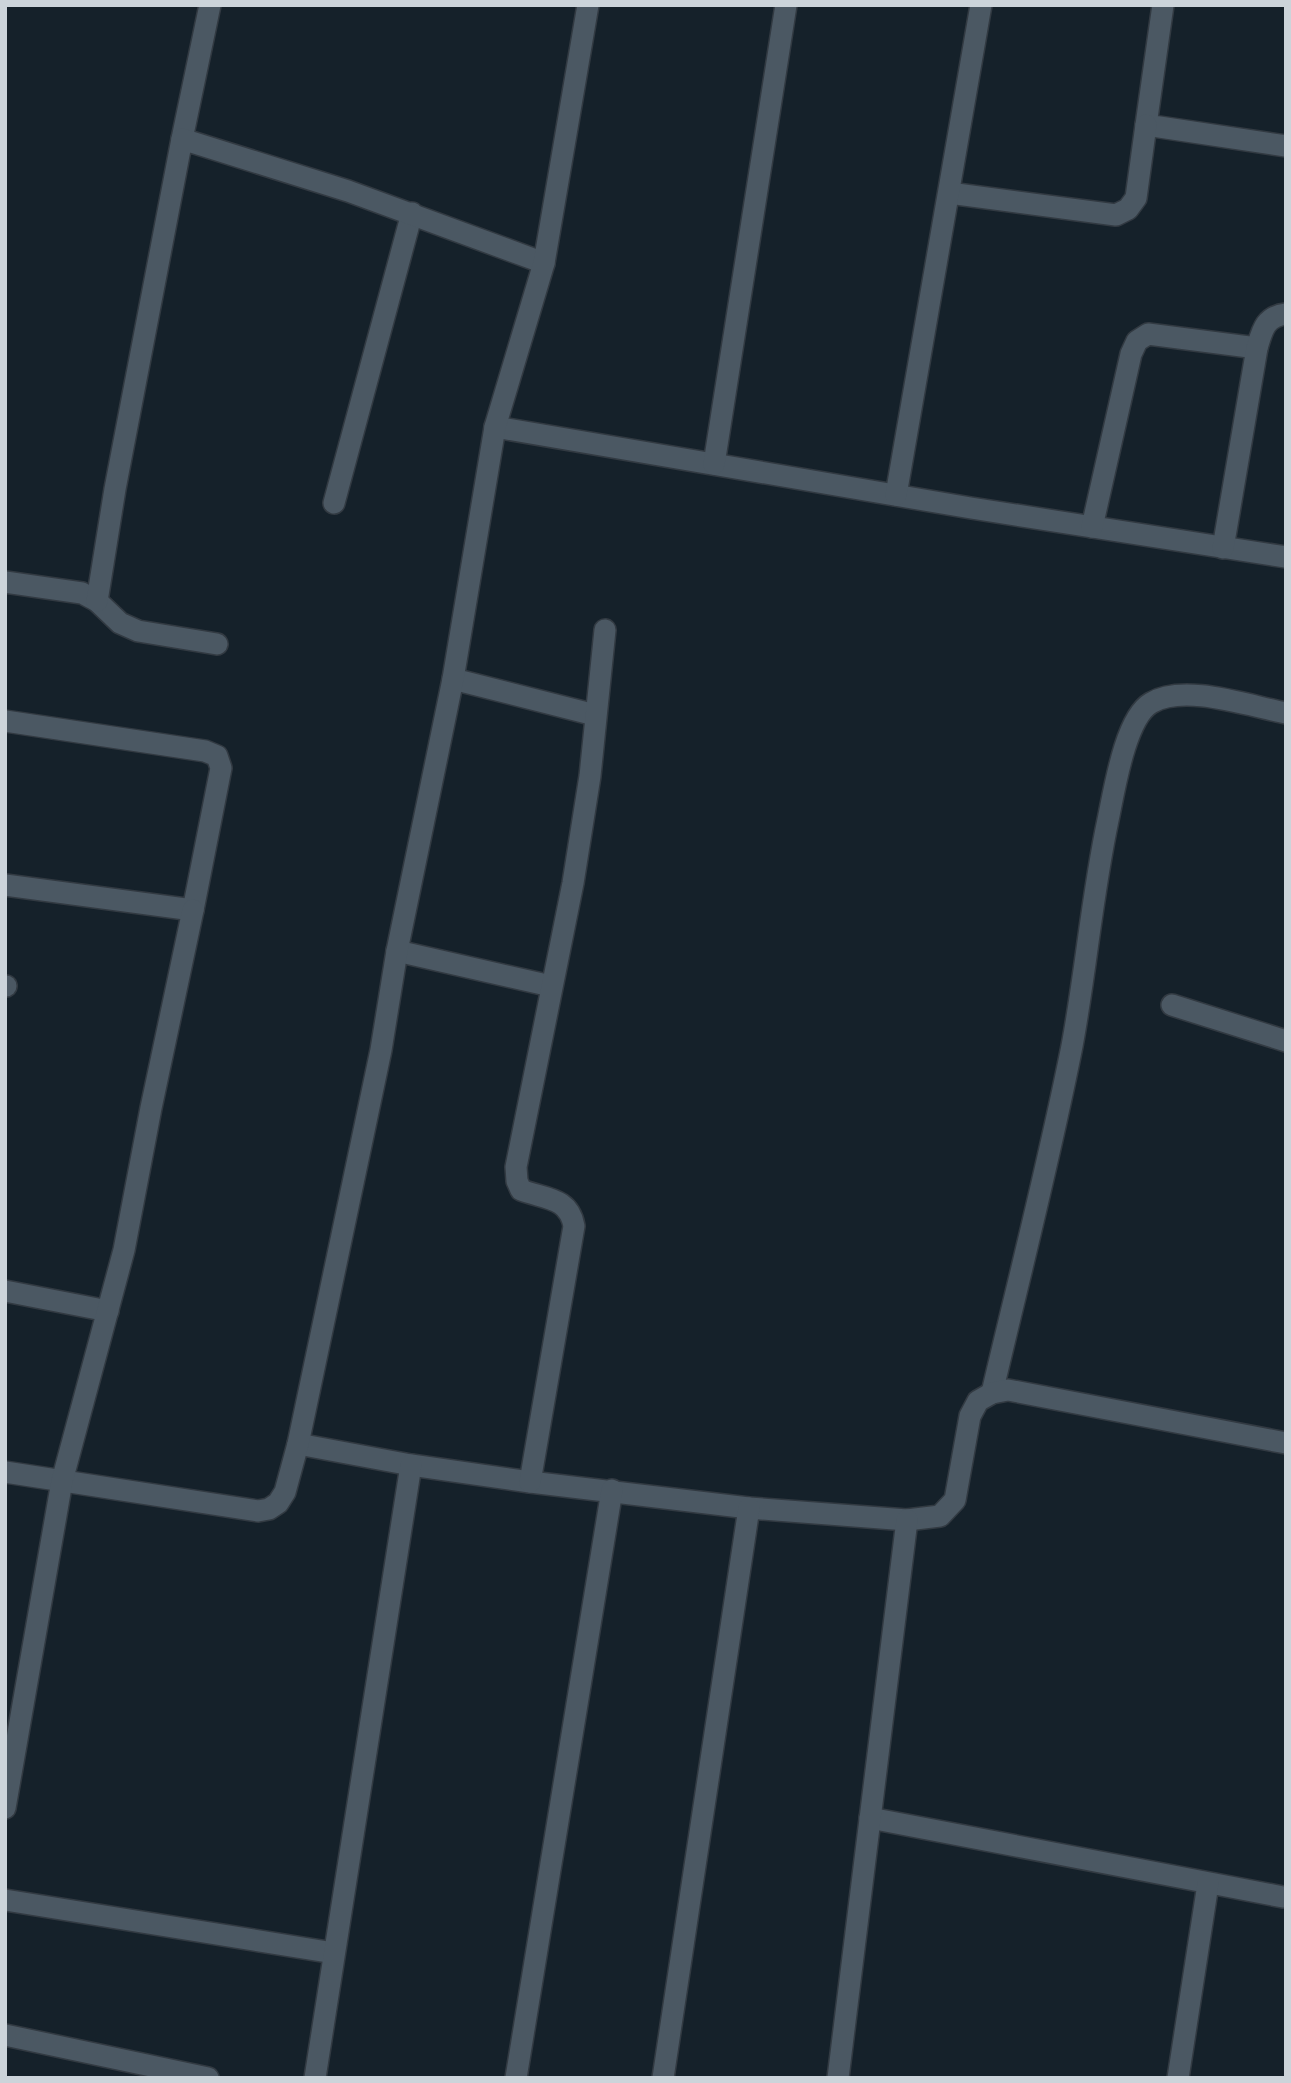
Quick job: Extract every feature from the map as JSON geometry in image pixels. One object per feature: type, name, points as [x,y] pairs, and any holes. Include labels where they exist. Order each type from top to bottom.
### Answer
[{"type":"street","points":[[97,601],[115,489],[210,5]]},
{"type":"street","points":[[5,1472],[258,1511],[270,1509],[285,1492],[298,1444],[378,1063],[397,951],[453,679],[495,427],[544,263],[588,5]]},
{"type":"street","points":[[714,464],[786,5]]},
{"type":"street","points":[[896,495],[981,5]]},
{"type":"street","points":[[949,193],[1116,215],[1128,209],[1136,198],[1163,5]]},
{"type":"street","points":[[1146,125],[1286,146]]},
{"type":"street","points":[[182,139],[412,213],[544,263]]},
{"type":"street","points":[[334,503],[412,213]]},
{"type":"street","points":[[1223,548],[1257,348],[1264,325],[1276,315],[1286,314]]},
{"type":"street","points":[[1092,527],[1130,354],[1137,341],[1148,334],[1257,348]]},
{"type":"street","points":[[495,427],[1092,527],[1286,556]]},
{"type":"street","points":[[5,582],[82,593],[97,601],[120,623],[138,631],[217,644]]},
{"type":"street","points":[[530,1482],[574,1226],[572,1214],[564,1204],[522,1190],[517,1181],[516,1167],[580,843],[590,776],[605,630]]},
{"type":"street","points":[[453,679],[595,715]]},
{"type":"street","points":[[992,1393],[1072,1044],[1097,869],[1130,730],[1149,703],[1176,695],[1201,695],[1286,713]]},
{"type":"street","points":[[5,721],[205,751],[217,757],[221,768],[124,1250],[62,1481],[5,1808]]},
{"type":"street","points":[[5,885],[193,910]]},
{"type":"street","points":[[397,951],[551,986]]},
{"type":"street","points":[[1172,1005],[1286,1041]]},
{"type":"street","points":[[5,1291],[108,1311]]},
{"type":"street","points":[[298,1444],[411,1465],[530,1482],[749,1508],[907,1520],[940,1516],[955,1500],[970,1416],[978,1401],[992,1393],[1008,1390],[1286,1443]]},
{"type":"street","points":[[315,2078],[411,1465]]},
{"type":"street","points":[[516,2078],[612,1490]]},
{"type":"street","points":[[663,2078],[749,1508]]},
{"type":"street","points":[[838,2078],[907,1520]]},
{"type":"street","points":[[870,1818],[1283,1897]]},
{"type":"street","points":[[1178,2078],[1208,1884]]},
{"type":"street","points":[[5,1900],[334,1953]]},
{"type":"street","points":[[5,2035],[208,2078]]}]
